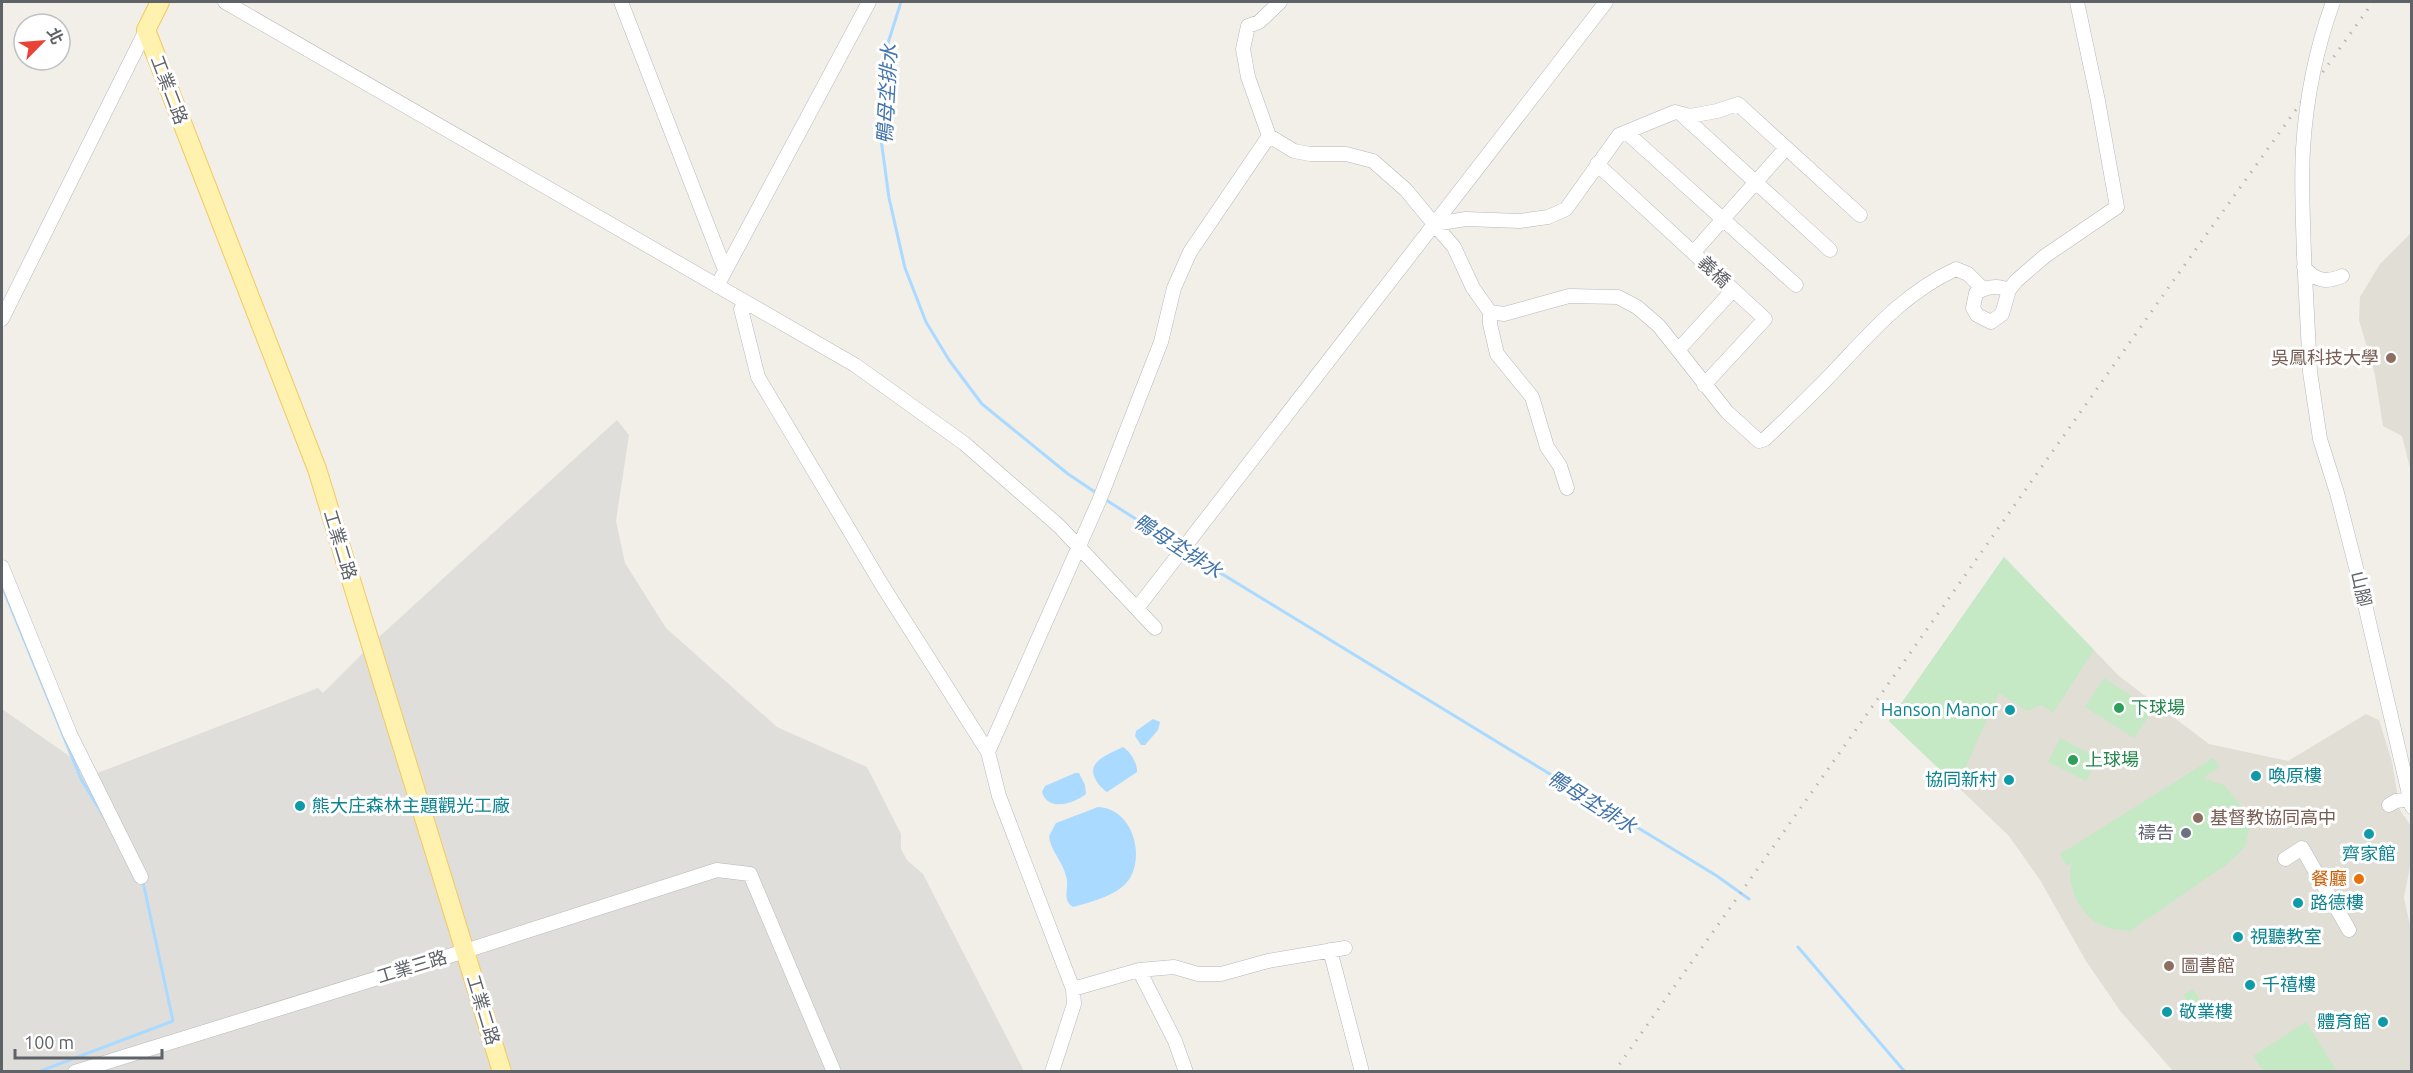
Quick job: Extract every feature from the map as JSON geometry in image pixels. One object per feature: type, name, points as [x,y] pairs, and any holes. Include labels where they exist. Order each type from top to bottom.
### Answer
[{"type":"main road","points":[[146,30],[160,2]]},
{"type":"main road","name":"工業二路","points":[[146,30],[316,469],[502,1071]]},
{"type":"street","points":[[225,2],[855,365],[965,444],[1059,526],[1138,607],[1155,628]]},
{"type":"street","points":[[621,2],[725,270]]},
{"type":"street","points":[[717,285],[869,2]]},
{"type":"street","points":[[1280,2],[1259,22],[1248,26],[1243,48],[1248,77],[1269,136],[1294,151],[1310,154],[1346,154],[1373,161],[1406,190],[1454,247],[1473,288],[1490,312],[1490,324],[1497,354],[1532,397],[1547,447],[1560,466],[1567,488]]},
{"type":"street","points":[[1138,607],[1606,2]]},
{"type":"street","points":[[2008,290],[2001,286],[1983,288],[1976,293],[1973,308],[1977,315],[1991,322],[2001,314],[2008,290],[2044,256],[2117,207],[2077,2]]},
{"type":"street","name":"山腳","points":[[2333,2],[2322,30],[2313,75],[2303,150],[2304,261],[2310,372],[2320,439],[2337,493],[2359,579],[2411,803]]},
{"type":"street","points":[[2,319],[146,30]]},
{"type":"street","points":[[1434,224],[1466,219],[1520,221],[1548,217],[1566,209],[1620,135],[1675,112],[1690,116],[1738,104],[1860,215]]},
{"type":"street","points":[[1681,114],[1830,250]]},
{"type":"street","points":[[1626,132],[1796,285]]},
{"type":"street","points":[[988,752],[1099,501],[1161,342],[1174,288],[1190,252],[1269,136]]},
{"type":"street","points":[[1694,252],[1786,148]]},
{"type":"street","name":"義橋","points":[[1597,164],[1765,319],[1704,385]]},
{"type":"street","points":[[2304,261],[2316,278],[2332,281],[2342,276]]},
{"type":"street","points":[[1490,312],[1504,314],[1569,296],[1617,297],[1637,307],[1659,326],[1727,412],[1759,441],[1765,439],[1836,370],[1889,312],[1935,278],[1956,269],[1968,274],[1983,288]]},
{"type":"street","points":[[1678,350],[1733,290]]},
{"type":"street","points":[[741,309],[758,377],[882,585],[988,752],[999,796],[1074,989],[1074,1004],[1052,1071]]},
{"type":"street","points":[[2,567],[70,734],[141,878]]},
{"type":"street","points":[[2390,805],[2396,801],[2411,803]]},
{"type":"street","points":[[2285,859],[2302,848],[2349,930]]},
{"type":"street","name":"工業三路","points":[[75,1071],[465,951],[717,870],[750,874],[834,1071]]},
{"type":"street","points":[[1074,989],[1138,970],[1174,968],[1198,974],[1221,974],[1268,962],[1337,949],[1362,1071]]},
{"type":"street","points":[[1138,970],[1175,1041],[1186,1071]]},
{"type":"shaded area","name":"吳鳳科技大學","points":[[2411,233],[2411,472],[2402,436],[2383,426],[2375,375],[2359,320],[2360,297],[2380,264]]},
{"type":"shaded area","points":[[617,420],[629,435],[616,521],[625,563],[666,628],[777,727],[867,767],[901,834],[901,849],[907,860],[923,874],[1024,1071],[2,1071],[2,709],[95,774],[318,688],[323,693],[379,637]]},
{"type":"shaded area","name":"基督教協同高中","points":[[2004,557],[2119,676],[2209,744],[2288,761],[2366,714],[2379,720],[2392,762],[2400,810],[2411,826],[2411,861],[2404,898],[2412,934],[2411,1071],[2173,1071],[2121,1012],[2086,961],[2040,880],[2009,836],[1889,721]]},
{"type":"green space","points":[[2004,557],[2094,650],[2053,713],[2041,705],[2027,711],[1999,693],[1957,786],[1889,721]]},
{"type":"green space","name":"下球場","points":[[2104,678],[2153,710],[2134,738],[2085,707]]},
{"type":"green space","name":"上球場","points":[[2060,738],[2098,758],[2086,781],[2048,762]]},
{"type":"green space","points":[[2213,758],[2220,767],[2203,778],[2224,785],[2243,808],[2249,830],[2245,847],[2227,864],[2130,931],[2109,928],[2097,923],[2089,917],[2077,901],[2071,882],[2071,863],[2067,866],[2060,854]]},
{"type":"green space","points":[[2193,989],[2208,1013],[2198,1020],[2183,995]]},
{"type":"green space","points":[[2306,1022],[2337,1071],[2263,1071],[2253,1056]]},
{"type":"water","points":[[1153,719],[1160,722],[1158,730],[1145,745],[1141,745],[1135,736],[1136,731]]},
{"type":"water","points":[[1123,747],[1133,758],[1137,772],[1107,792],[1095,779],[1094,766],[1102,758]]},
{"type":"water","points":[[1079,773],[1085,785],[1086,794],[1074,801],[1061,804],[1055,804],[1045,798],[1042,792],[1045,786]]},
{"type":"water","points":[[1098,807],[1109,809],[1127,823],[1135,844],[1134,868],[1130,878],[1119,889],[1104,897],[1073,907],[1067,901],[1067,881],[1049,836],[1056,823]]},
{"type":"waterway","name":"鴨母坔排水","points":[[901,2],[888,43],[881,139],[889,198],[905,268],[926,322],[949,360],[982,404],[1068,474],[1098,494]]},
{"type":"waterway","name":"鴨母坔排水","points":[[1103,498],[1178,546]]},
{"type":"waterway","name":"鴨母坔排水","points":[[1186,552],[1717,876],[1749,899]]},
{"type":"waterway","points":[[2,586],[81,779],[104,817]]},
{"type":"waterway","points":[[38,1072],[173,1021],[143,882]]},
{"type":"waterway","name":"鴨母坔排水","points":[[1798,947],[1905,1072]]},
{"type":"railway","points":[[1614,1072],[2373,2]]},
{"type":"place","name":"吳鳳科技大學","points":[[2391,358]]},
{"type":"place","name":"下球場","points":[[2119,708]]},
{"type":"place","name":"Hanson Manor","points":[[2010,710]]},
{"type":"place","name":"上球場","points":[[2073,760]]},
{"type":"place","name":"喚原樓","points":[[2256,776]]},
{"type":"place","name":"協同新村","points":[[2009,780]]},
{"type":"place","name":"熊大庄森林主題觀光工廠","points":[[300,806]]},
{"type":"place","name":"基督教協同高中","points":[[2198,818]]},
{"type":"place","name":"禱告","points":[[2186,833]]},
{"type":"place","name":"齊家館","points":[[2369,834]]},
{"type":"place","name":"餐廳","points":[[2359,879]]},
{"type":"place","name":"路德樓","points":[[2298,903]]},
{"type":"place","name":"視聽教室","points":[[2238,937]]},
{"type":"place","name":"圖書館","points":[[2169,966]]},
{"type":"place","name":"千禧樓","points":[[2250,985]]},
{"type":"place","name":"敬業樓","points":[[2167,1012]]},
{"type":"place","name":"體育館","points":[[2383,1022]]}]
